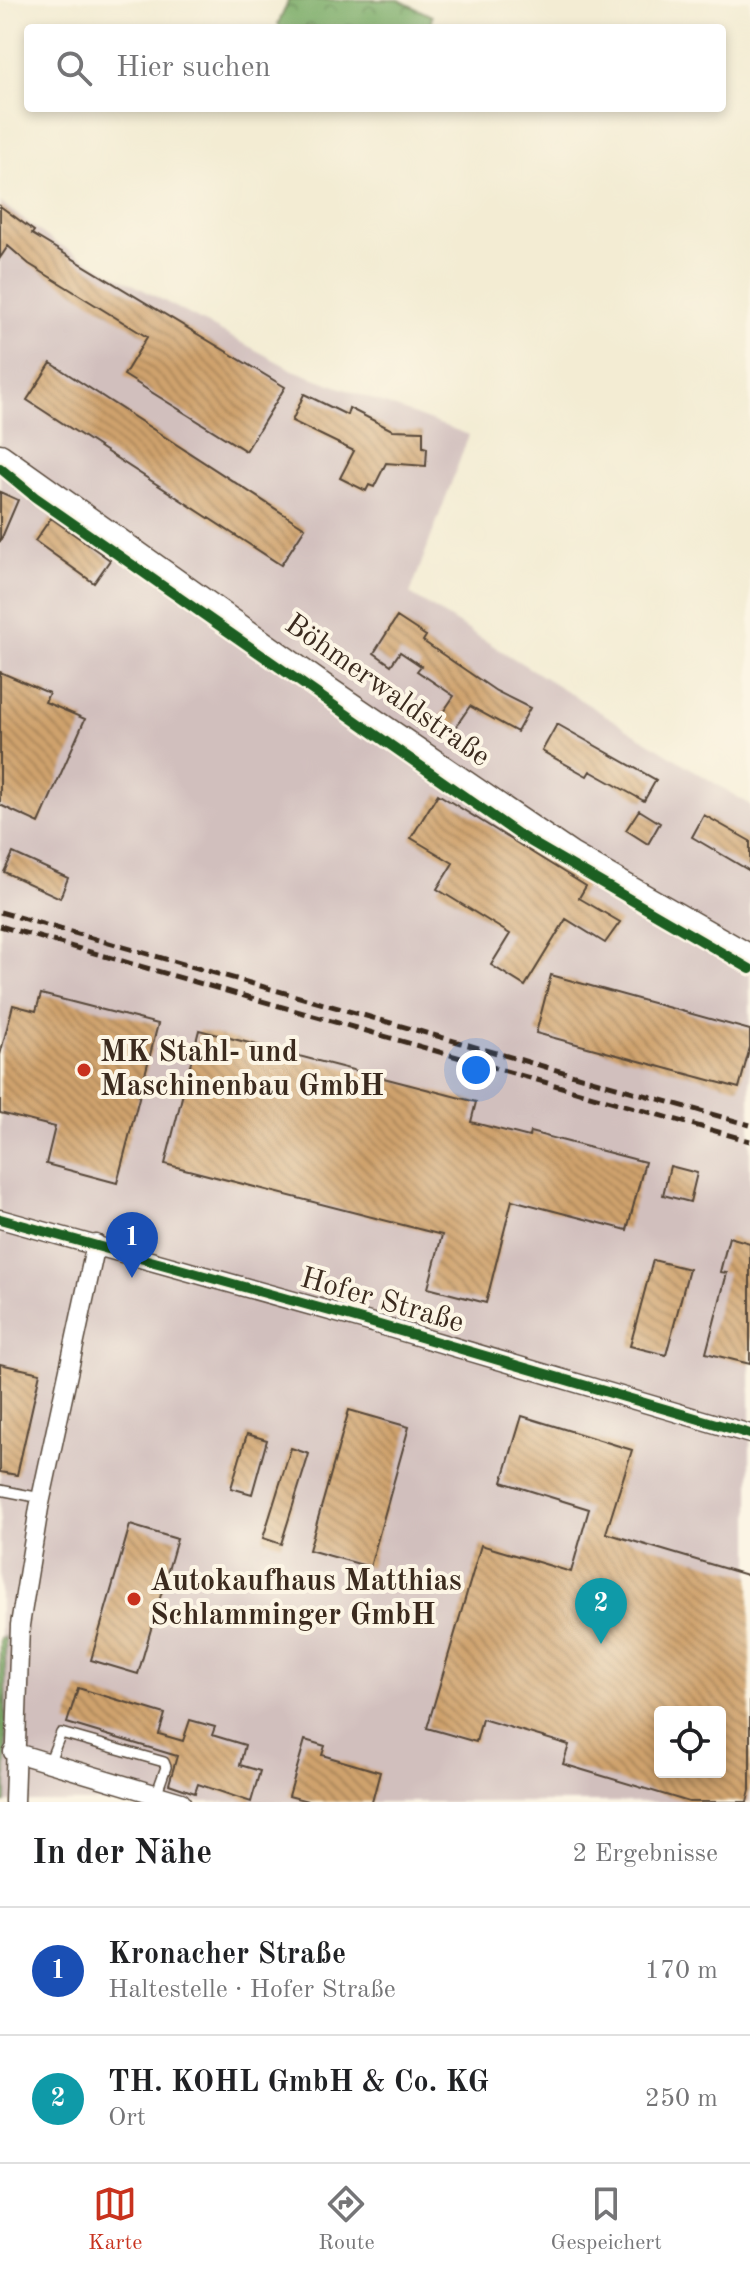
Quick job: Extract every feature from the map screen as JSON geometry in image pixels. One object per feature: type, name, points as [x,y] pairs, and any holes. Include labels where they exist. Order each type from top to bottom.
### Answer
[{"type":"street","name":"Böhmerwaldstraße","points":[[0,456],[329,690],[558,847],[750,957]]},
{"type":"street","name":"Hofer Straße","points":[[0,1219],[96,1244],[750,1434]]},
{"type":"street","points":[[14,1802],[13,1752],[20,1625],[41,1498],[96,1244]]},
{"type":"street","points":[[13,1752],[181,1802]]},
{"type":"lane","points":[[0,1490],[41,1498]]},
{"type":"lane","points":[[49,1763],[61,1733],[164,1762],[166,1767],[156,1795]]},
{"type":"shaded area","points":[[0,202],[54,242],[293,370],[469,435],[410,594],[750,805],[750,1802],[6,1802],[5,1638],[0,1638]]},
{"type":"green space","points":[[289,0],[399,0],[432,16],[431,24],[278,24]]},
{"type":"green space","points":[[5,1637],[6,1802],[0,1802],[0,1638]]},
{"type":"building","points":[[0,206],[34,231],[32,234],[285,387],[246,451],[124,375],[147,337],[29,264],[8,246],[0,258]]},
{"type":"building","points":[[51,363],[305,528],[281,565],[27,400]]},
{"type":"building","points":[[304,394],[347,415],[349,408],[392,430],[423,431],[423,447],[427,448],[426,466],[386,463],[374,487],[369,485],[366,491],[340,478],[354,451],[292,421]]},
{"type":"building","points":[[0,492],[18,500],[0,542]]},
{"type":"building","points":[[51,518],[110,560],[94,583],[35,541]]},
{"type":"building","points":[[397,617],[426,636],[423,641],[496,691],[530,708],[517,732],[470,706],[454,729],[439,718],[454,696],[417,671],[421,666],[400,652],[391,665],[374,653]]},
{"type":"building","points":[[0,672],[49,693],[45,702],[85,719],[39,823],[0,805]]},
{"type":"building","points":[[557,724],[656,780],[644,801],[590,771],[587,776],[542,751]]},
{"type":"building","points":[[438,794],[586,886],[579,898],[620,922],[605,943],[566,919],[525,986],[491,965],[510,934],[437,889],[453,863],[411,838]]},
{"type":"building","points":[[639,810],[660,823],[648,844],[626,830]]},
{"type":"building","points":[[704,815],[750,841],[750,871],[692,837]]},
{"type":"building","points":[[13,853],[68,878],[60,898],[4,872]]},
{"type":"building","points":[[551,975],[750,1030],[750,1047],[739,1088],[536,1033]]},
{"type":"building","name":"MK Stahl- und Maschinenbau GmbH","points":[[41,994],[158,1024],[117,1183],[46,1164],[55,1127],[0,1113],[0,1055],[13,1005],[36,1011]]},
{"type":"building","points":[[199,1030],[476,1102],[471,1122],[529,1137],[530,1132],[645,1162],[627,1230],[512,1200],[486,1303],[428,1288],[442,1235],[165,1164]]},
{"type":"building","points":[[670,1166],[697,1173],[690,1202],[663,1195]]},
{"type":"building","points":[[729,1237],[750,1243],[750,1364],[706,1353],[727,1273],[720,1272]]},
{"type":"building","points":[[653,1260],[689,1269],[666,1355],[630,1346]]},
{"type":"building","points":[[0,1364],[40,1373],[17,1475],[0,1472]]},
{"type":"building","points":[[349,1410],[409,1427],[370,1567],[309,1550]]},
{"type":"building","points":[[522,1416],[632,1450],[606,1533],[750,1576],[750,1790],[747,1802],[689,1802],[563,1764],[569,1745],[482,1719],[476,1742],[427,1728],[481,1545],[571,1572],[589,1509],[502,1482]]},
{"type":"building","points":[[247,1434],[267,1440],[252,1494],[231,1488]]},
{"type":"building","name":"Autokaufhaus Matthias Schlamminger GmbH","points":[[291,1448],[309,1454],[281,1544],[263,1538]]},
{"type":"building","name":"Autokaufhaus Matthias Schlamminger GmbH","points":[[130,1525],[177,1539],[138,1674],[91,1660]]},
{"type":"building","points":[[78,1688],[165,1714],[159,1734],[183,1741],[190,1720],[215,1727],[212,1735],[245,1745],[240,1765],[260,1771],[251,1802],[198,1784],[195,1793],[169,1784],[177,1756],[67,1723]]},
{"type":"building","points":[[305,1740],[325,1746],[322,1755],[380,1772],[372,1802],[311,1802],[289,1796]]},
{"type":"railway","points":[[0,912],[750,1125]]},
{"type":"railway","points":[[0,926],[750,1141]]},
{"type":"cycle path","points":[[0,468],[35,497],[521,836],[750,969]]},
{"type":"cycle path","points":[[0,1219],[366,1321],[750,1434]]},
{"type":"place","name":"MK Stahl- und Maschinenbau GmbH","points":[[84,1070]]},
{"type":"place","name":"Kronacher Straße","points":[[132,1278]]},
{"type":"place","name":"Autokaufhaus Matthias Schlamminger GmbH","points":[[134,1599]]},
{"type":"place","name":"TH. KOHL GmbH & Co. KG","points":[[601,1644]]}]
